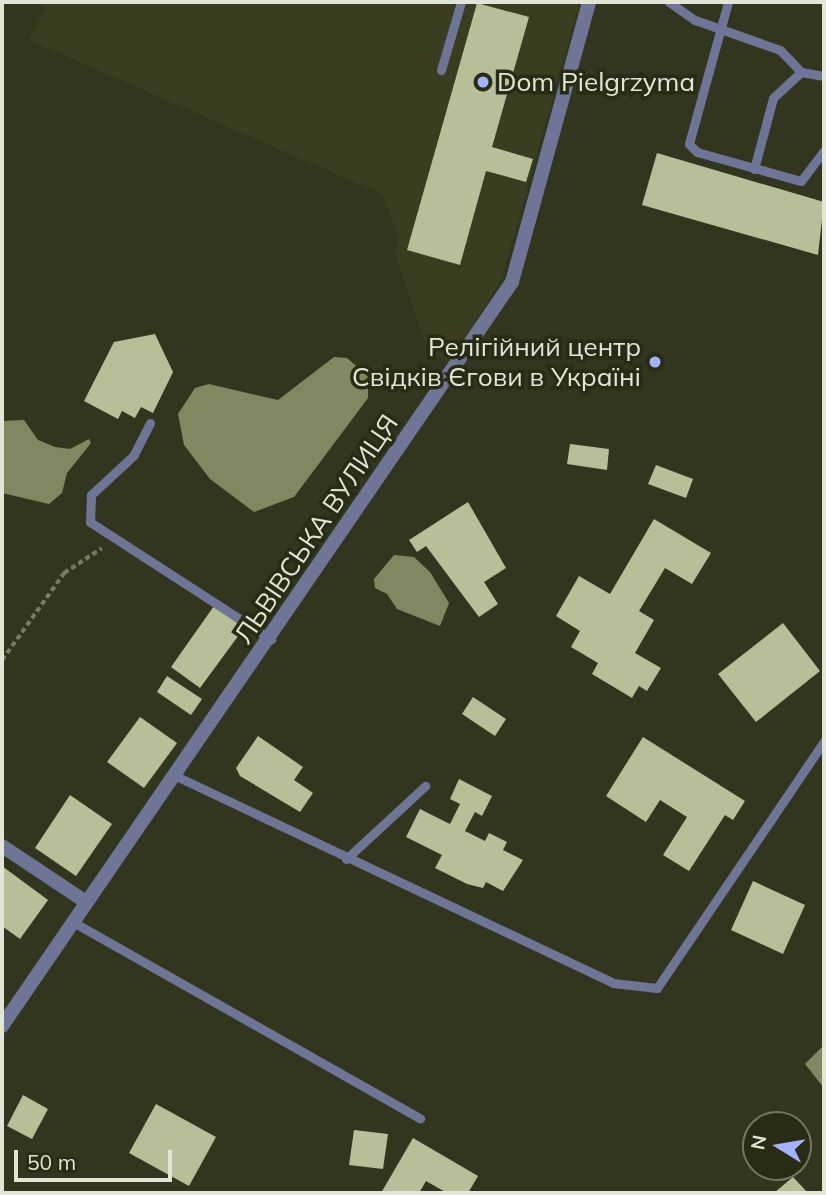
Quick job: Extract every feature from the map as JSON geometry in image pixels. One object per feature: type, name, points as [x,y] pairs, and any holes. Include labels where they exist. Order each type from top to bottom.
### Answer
[{"type":"street","name":"ЛЬВІВСЬКА ВУЛИЦЯ","points":[[2,1026],[86,902],[178,777],[512,282],[589,2]]},
{"type":"street","points":[[2,846],[86,902]]},
{"type":"lane","points":[[441,70],[461,2]]},
{"type":"lane","points":[[668,2],[720,30],[780,50],[802,72],[824,76]]},
{"type":"lane","points":[[728,2],[689,145],[697,152],[802,181],[824,151]]},
{"type":"lane","points":[[754,169],[773,98],[787,79],[802,72]]},
{"type":"lane","points":[[150,424],[134,455],[91,495],[90,522],[113,540],[209,594],[271,639]]},
{"type":"lane","points":[[178,777],[346,859],[613,983],[657,988],[824,741]]},
{"type":"lane","points":[[346,859],[425,786]]},
{"type":"lane","points":[[72,922],[420,1118]]},
{"type":"path","points":[[2,660],[64,573],[113,540]]},
{"type":"shaded area","points":[[39,2],[580,2],[501,280],[449,363],[427,347],[395,255],[399,236],[382,194],[29,40],[46,8]]},
{"type":"shaded area","points":[[334,357],[347,358],[368,376],[368,398],[294,497],[254,512],[210,479],[184,445],[178,414],[195,388],[209,384],[278,400]]},
{"type":"shaded area","points":[[24,420],[38,440],[55,447],[70,449],[89,439],[91,443],[67,473],[62,493],[49,504],[2,493],[2,421]]},
{"type":"shaded area","points":[[394,555],[414,557],[430,572],[449,603],[440,626],[397,609],[387,594],[375,588],[374,579]]},
{"type":"shaded area","points":[[824,1045],[824,1088],[805,1064]]},
{"type":"building","name":"Dom Pielgrzyma","points":[[477,3],[529,17],[492,147],[533,159],[526,182],[486,171],[460,265],[407,250]]},
{"type":"building","points":[[657,153],[824,202],[818,255],[642,205]]},
{"type":"building","points":[[155,334],[173,372],[153,413],[141,407],[135,418],[122,411],[118,419],[84,401],[114,342]]},
{"type":"building","points":[[570,444],[609,449],[607,470],[567,464]]},
{"type":"building","points":[[656,465],[693,479],[686,498],[648,484]]},
{"type":"building","points":[[468,502],[506,568],[484,582],[498,604],[479,617],[426,546],[417,552],[409,540]]},
{"type":"building","points":[[654,519],[711,553],[692,584],[665,568],[639,611],[654,620],[635,653],[661,668],[647,691],[639,686],[632,698],[592,674],[598,663],[571,647],[580,631],[556,616],[579,576],[610,594]]},
{"type":"building","points":[[214,606],[244,628],[200,688],[171,667]]},
{"type":"building","points":[[783,623],[820,671],[756,722],[718,674]]},
{"type":"building","points":[[167,676],[202,699],[191,715],[157,692]]},
{"type":"building","points":[[473,697],[506,719],[495,736],[462,714]]},
{"type":"building","points":[[140,717],[177,743],[144,788],[107,762]]},
{"type":"building","points":[[258,736],[303,767],[294,780],[313,793],[300,812],[240,776],[236,768]]},
{"type":"building","points":[[643,737],[745,801],[733,820],[725,815],[689,871],[663,855],[687,817],[660,800],[646,822],[606,796]]},
{"type":"building","points":[[459,779],[492,796],[482,816],[475,812],[465,831],[485,841],[489,833],[507,842],[503,850],[523,860],[503,891],[486,882],[483,888],[467,884],[435,868],[442,855],[406,837],[420,809],[450,824],[460,804],[450,799]]},
{"type":"building","points":[[70,795],[112,824],[76,876],[35,848]]},
{"type":"building","points":[[2,866],[48,900],[20,939],[2,926]]},
{"type":"building","points":[[753,881],[805,905],[783,954],[731,930]]},
{"type":"building","points":[[23,1095],[48,1109],[32,1139],[7,1126]]},
{"type":"building","points":[[156,1104],[216,1137],[189,1186],[129,1153]]},
{"type":"building","points":[[354,1130],[388,1134],[383,1169],[349,1165]]},
{"type":"building","points":[[413,1138],[478,1176],[468,1193],[447,1193],[426,1181],[419,1193],[381,1193]]},
{"type":"building","points":[[788,1181],[797,1181],[808,1193],[774,1193]]},
{"type":"place","name":"Dom Pielgrzyma","points":[[483,82]]},
{"type":"place","name":"Релігійний центр Свідків Єгови в Україні","points":[[655,362]]}]
